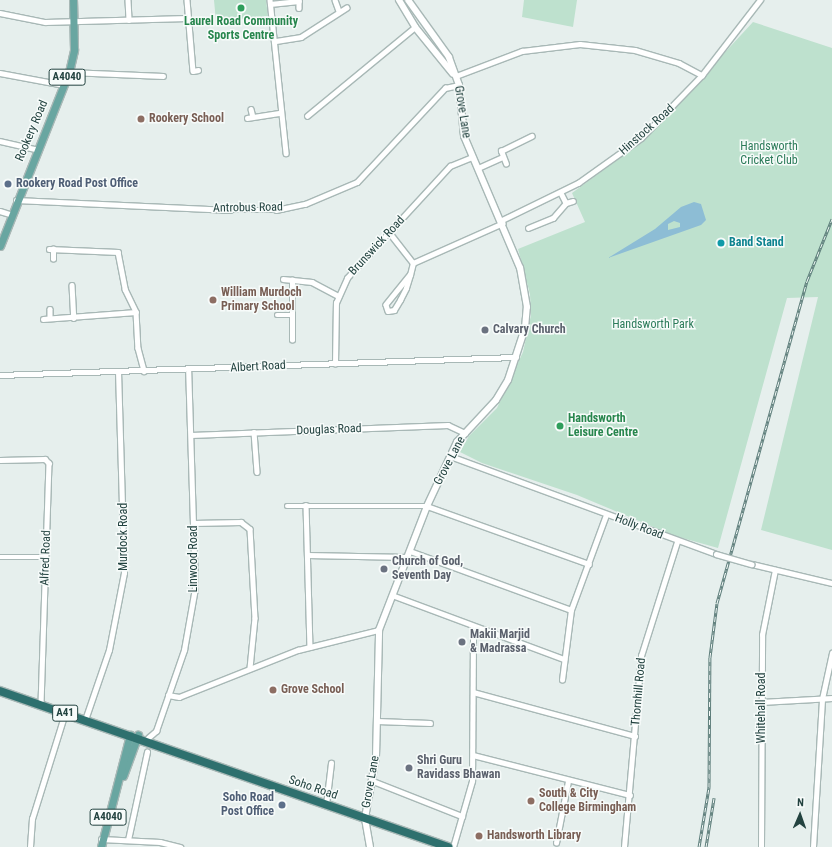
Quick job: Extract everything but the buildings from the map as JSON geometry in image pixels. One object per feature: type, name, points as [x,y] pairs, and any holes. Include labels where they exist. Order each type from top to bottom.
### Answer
[{"type":"highway","name":"Soho Road","points":[[0,691],[135,736],[326,805],[449,847]]},
{"type":"highway","name":"Soho Road","points":[[135,736],[148,738],[170,749]]},
{"type":"main road","name":"Rookery Road","points":[[0,246],[15,200],[69,72],[74,22],[73,0]]},
{"type":"main road","name":"A4040","points":[[101,847],[101,839],[135,736]]},
{"type":"street","points":[[128,0],[128,20]]},
{"type":"street","points":[[187,0],[187,18],[193,71],[198,70]]},
{"type":"street","points":[[286,153],[274,64],[276,41],[270,2],[299,0],[299,8]]},
{"type":"street","points":[[335,0],[339,11]]},
{"type":"street","name":"Grove Lane","points":[[399,0],[415,27],[456,76]]},
{"type":"street","name":"Grove Lane","points":[[365,818],[372,781],[378,721],[379,630],[427,506],[450,456],[465,433],[502,391],[516,357],[526,321],[526,295],[520,268],[502,222],[464,136],[459,85],[456,76],[449,57],[408,0]]},
{"type":"street","name":"Hinstock Road","points":[[413,263],[561,193],[630,148],[702,76],[760,0]]},
{"type":"street","points":[[276,41],[301,37],[339,11],[346,8]]},
{"type":"street","points":[[0,13],[45,22],[187,18]]},
{"type":"street","points":[[307,116],[415,27]]},
{"type":"street","points":[[456,76],[522,51],[580,44],[636,50],[679,63],[702,76]]},
{"type":"street","points":[[69,72],[163,76]]},
{"type":"street","points":[[0,73],[64,85]]},
{"type":"street","name":"Antrobus Road","points":[[15,200],[230,210],[276,210],[305,204],[357,182],[446,88],[459,85]]},
{"type":"street","points":[[251,109],[250,118],[280,113]]},
{"type":"street","points":[[506,164],[501,151],[532,136]]},
{"type":"street","points":[[0,141],[36,149]]},
{"type":"street","name":"Brunswick Road","points":[[335,364],[334,314],[338,296],[347,278],[450,166],[472,157]]},
{"type":"street","points":[[478,168],[503,157]]},
{"type":"street","points":[[561,193],[566,203]]},
{"type":"street","points":[[528,228],[553,218],[566,203],[573,201]]},
{"type":"street","points":[[0,211],[10,214]]},
{"type":"street","points":[[389,232],[413,263],[410,275],[398,305],[388,311],[386,305],[410,275]]},
{"type":"street","points":[[53,259],[51,249],[118,252],[126,289],[136,312],[138,348],[144,371]]},
{"type":"street","points":[[283,279],[312,282],[338,296]]},
{"type":"street","points":[[292,280],[292,340]]},
{"type":"street","points":[[72,285],[74,318]]},
{"type":"street","points":[[50,308],[50,318]]},
{"type":"street","points":[[43,319],[74,318],[136,312]]},
{"type":"street","points":[[277,315],[292,315]]},
{"type":"street","name":"Albert Road","points":[[0,374],[188,370],[516,357]]},
{"type":"street","name":"Linwood Road","points":[[148,738],[156,731],[168,695],[191,618],[195,588],[188,370]]},
{"type":"street","name":"Murdock Road","points":[[85,720],[109,650],[124,573],[118,372]]},
{"type":"street","name":"Douglas Road","points":[[191,435],[448,426],[465,433]]},
{"type":"street","points":[[254,432],[257,472]]},
{"type":"street","name":"Holly Road","points":[[450,456],[677,542],[752,564],[832,584]]},
{"type":"street","name":"Alfred Road","points":[[0,460],[48,461],[42,705]]},
{"type":"street","points":[[306,505],[310,647]]},
{"type":"street","points":[[287,506],[427,506],[588,564]]},
{"type":"street","points":[[562,680],[571,610],[606,515]]},
{"type":"street","points":[[193,523],[241,522],[250,529],[255,618],[250,668]]},
{"type":"street","name":"Thornhill Road","points":[[624,847],[646,631],[677,542]]},
{"type":"street","points":[[307,555],[409,554],[571,610]]},
{"type":"street","points":[[0,557],[46,558]]},
{"type":"street","name":"Whitehall Road","points":[[762,847],[761,702],[763,620],[775,570]]},
{"type":"street","points":[[392,595],[473,627],[564,659]]},
{"type":"street","points":[[453,847],[472,781],[473,627]]},
{"type":"street","points":[[168,695],[179,696],[250,668],[310,647],[379,630]]},
{"type":"street","points":[[813,847],[822,699],[832,653]]},
{"type":"street","points":[[473,692],[635,736]]},
{"type":"street","points":[[761,702],[832,698]]},
{"type":"street","points":[[30,847],[32,819],[66,713]]},
{"type":"street","points":[[378,721],[430,723]]},
{"type":"street","points":[[128,840],[147,752]]},
{"type":"street","points":[[473,755],[630,795]]},
{"type":"street","points":[[326,805],[331,763]]},
{"type":"street","points":[[556,843],[568,780]]},
{"type":"street","points":[[372,781],[462,816]]},
{"type":"street","points":[[365,818],[370,847]]},
{"type":"street","points":[[101,839],[128,840],[180,847]]},
{"type":"green space","name":"Laurel Road Community Sports Centre","points":[[214,0],[266,0],[268,16],[216,22]]},
{"type":"green space","points":[[524,0],[577,0],[573,27],[522,17]]},
{"type":"green space","name":"Handsworth Park","points":[[753,22],[832,48],[832,550],[761,530],[818,297],[787,298],[718,548],[675,536],[577,495],[482,463],[460,452],[469,436],[497,408],[523,352],[531,315],[530,294],[518,249],[585,222],[572,193],[643,141]]},
{"type":"water","points":[[694,202],[701,204],[706,220],[701,225],[608,258],[655,229],[681,207]],"holes":[[[674,221],[680,223],[680,227],[668,230],[668,224]]]},
{"type":"railway","points":[[699,847],[709,787],[710,657],[717,603],[807,281],[832,219]]},
{"type":"railway","points":[[706,847],[714,798]]},
{"type":"place","name":"Laurel Road Community Sports Centre","points":[[241,8]]},
{"type":"place","name":"Rookery School","points":[[141,119]]},
{"type":"place","name":"Rookery Road Post Office","points":[[8,184]]},
{"type":"place","name":"Band Stand","points":[[721,243]]},
{"type":"place","name":"William Murdoch Primary School","points":[[213,300]]},
{"type":"place","name":"Calvary Church","points":[[485,330]]},
{"type":"place","name":"Handsworth Leisure Centre","points":[[560,426]]},
{"type":"place","name":"Church of God, Seventh Day","points":[[384,569]]},
{"type":"place","name":"Makii Marjid & Madrassa","points":[[462,642]]},
{"type":"place","name":"Grove School","points":[[273,690]]},
{"type":"place","name":"Shri Guru Ravidass Bhawan","points":[[409,768]]},
{"type":"place","name":"South & City College Birmingham","points":[[531,801]]},
{"type":"place","name":"Soho Road Post Office","points":[[282,805]]},
{"type":"place","name":"Handsworth Library","points":[[479,836]]},
{"type":"park label","name":"Handsworth Cricket Club","points":[[769,154]]}]
